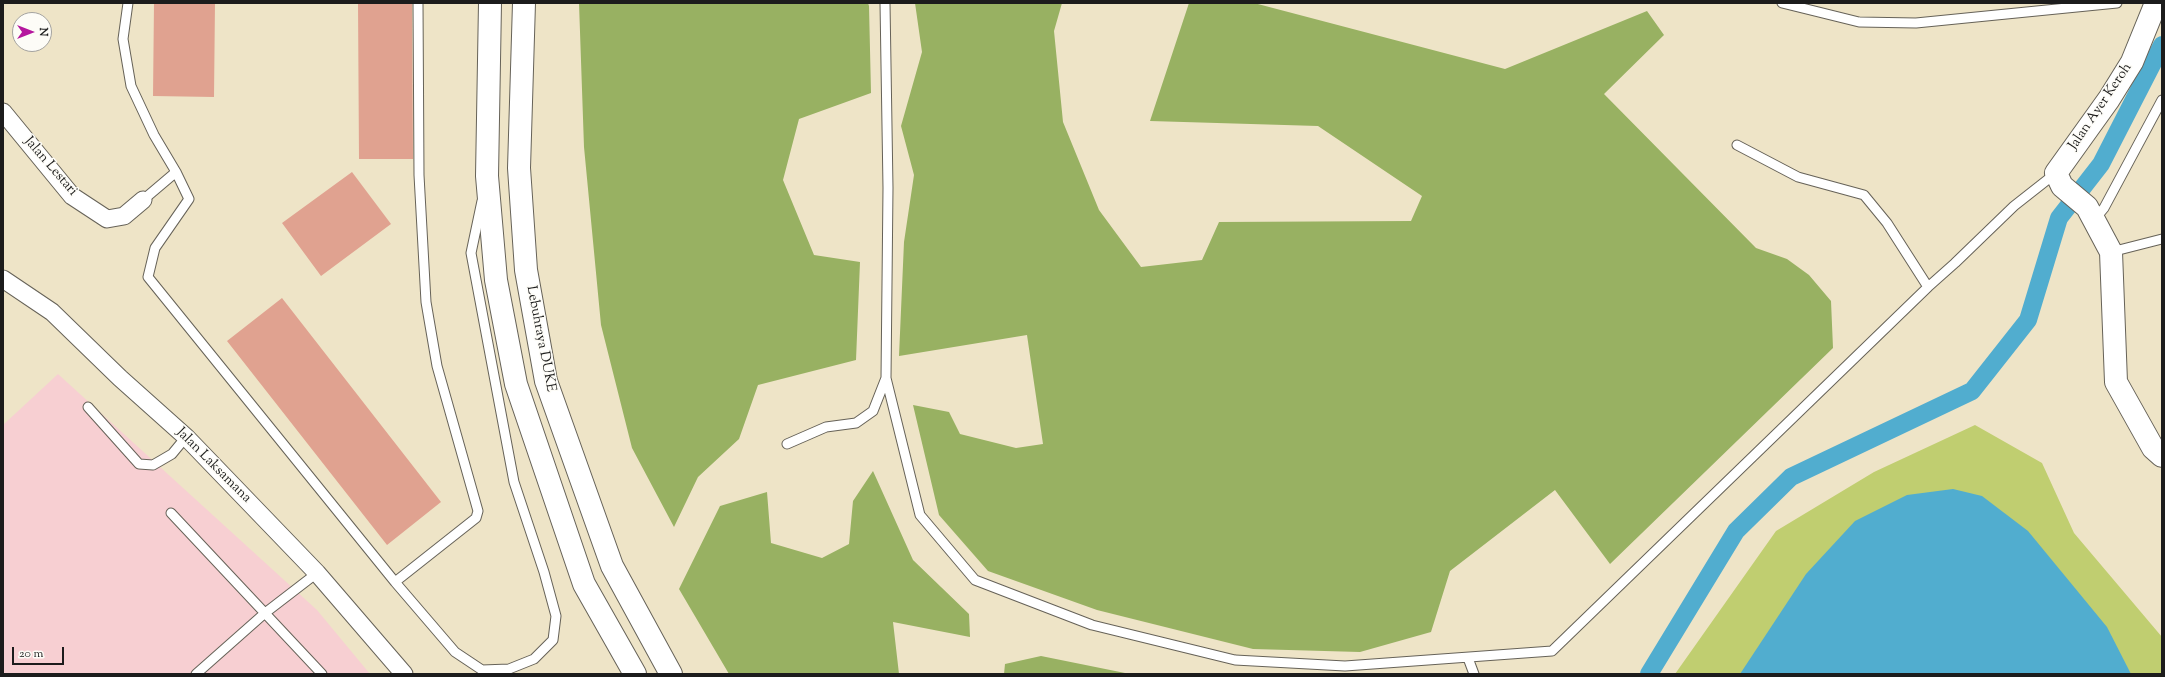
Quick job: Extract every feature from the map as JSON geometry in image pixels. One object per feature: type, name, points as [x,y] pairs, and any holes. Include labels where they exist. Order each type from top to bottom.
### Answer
[{"type":"main road","points":[[490,3],[487,176],[496,280],[516,384],[584,584],[634,674]]},
{"type":"main road","name":"Lebuhraya DUKE","points":[[524,3],[519,168],[526,270],[546,381],[612,566],[671,674]]},
{"type":"main road","name":"Jalan Ayer Keroh","points":[[2059,180],[2132,62],[2156,3]]},
{"type":"main road","points":[[2059,180],[2091,214],[2111,252],[2116,382],[2153,448],[2162,456]]},
{"type":"street","name":"Jalan Lestari","points":[[3,112],[72,196],[107,219],[124,216],[143,200]]},
{"type":"street","name":"Jalan Laksamana","points":[[3,279],[52,312],[186,437],[317,572],[404,674]]},
{"type":"lane","points":[[128,3],[123,39],[131,86],[154,136],[176,172],[189,199],[155,248],[148,277],[395,582],[454,652],[482,670],[509,669],[534,659],[553,640],[556,616],[544,572],[514,482],[471,253],[487,176]]},
{"type":"lane","points":[[395,582],[476,518],[478,511],[437,366],[426,302],[419,175],[418,3]]},
{"type":"lane","points":[[885,3],[888,181],[886,378],[920,515],[975,580],[1092,625],[1235,660],[1345,666],[1552,652],[1928,287],[2014,206],[2059,180]]},
{"type":"lane","points":[[1782,3],[1859,22],[1916,22],[2117,3]]},
{"type":"lane","points":[[2091,214],[2104,208],[2162,100]]},
{"type":"lane","points":[[1737,144],[1798,177],[1864,195],[1887,223],[1928,287]]},
{"type":"lane","points":[[143,200],[176,172]]},
{"type":"lane","points":[[2111,252],[2162,239]]},
{"type":"lane","points":[[787,444],[826,427],[856,423],[873,411],[886,378]]},
{"type":"lane","points":[[88,407],[139,464],[153,465],[160,461],[172,454],[186,437]]},
{"type":"lane","points":[[171,513],[322,674]]},
{"type":"lane","points":[[196,674],[264,613],[317,572]]},
{"type":"lane","points":[[1468,658],[1474,674]]},
{"type":"shaded area","points":[[58,374],[317,610],[370,674],[3,674],[3,425]]},
{"type":"green space","points":[[579,3],[868,3],[869,6],[871,93],[799,119],[783,180],[814,255],[860,262],[856,360],[758,385],[739,439],[698,477],[674,527],[632,448],[601,325],[584,147]]},
{"type":"green space","points":[[915,3],[1062,3],[1054,31],[1063,122],[1099,210],[1141,267],[1202,260],[1219,222],[1411,221],[1422,196],[1318,126],[1150,121],[1189,3],[1254,3],[1505,69],[1647,11],[1664,35],[1604,94],[1756,248],[1787,259],[1809,275],[1831,301],[1833,348],[1610,564],[1555,490],[1450,571],[1431,632],[1360,652],[1253,649],[1097,610],[988,571],[939,515],[913,405],[949,412],[960,434],[1016,448],[1043,444],[1027,335],[899,356],[904,242],[914,175],[901,126],[922,52]]},
{"type":"green space","points":[[1975,425],[2042,463],[2074,533],[2162,637],[2162,674],[1675,674],[1776,531],[1874,472]]},
{"type":"green space","points":[[873,471],[913,560],[969,614],[970,637],[893,622],[899,674],[729,674],[679,589],[720,506],[767,492],[771,543],[822,558],[849,544],[853,501]]},
{"type":"green space","points":[[1041,656],[1130,674],[1004,674],[1005,664]]},
{"type":"water","points":[[1953,489],[1982,496],[2028,531],[2107,627],[2131,674],[1740,674],[1806,574],[1855,521],[1907,495]]},
{"type":"building","points":[[154,3],[215,3],[214,97],[153,96]]},
{"type":"building","points":[[358,3],[412,3],[413,159],[359,159]]},
{"type":"building","points":[[352,172],[391,224],[321,276],[282,223]]},
{"type":"building","points":[[282,298],[441,502],[387,545],[227,341]]},
{"type":"waterway","points":[[1649,674],[1736,531],[1791,477],[1972,391],[2028,320],[2059,218],[2101,164],[2162,45]]}]
